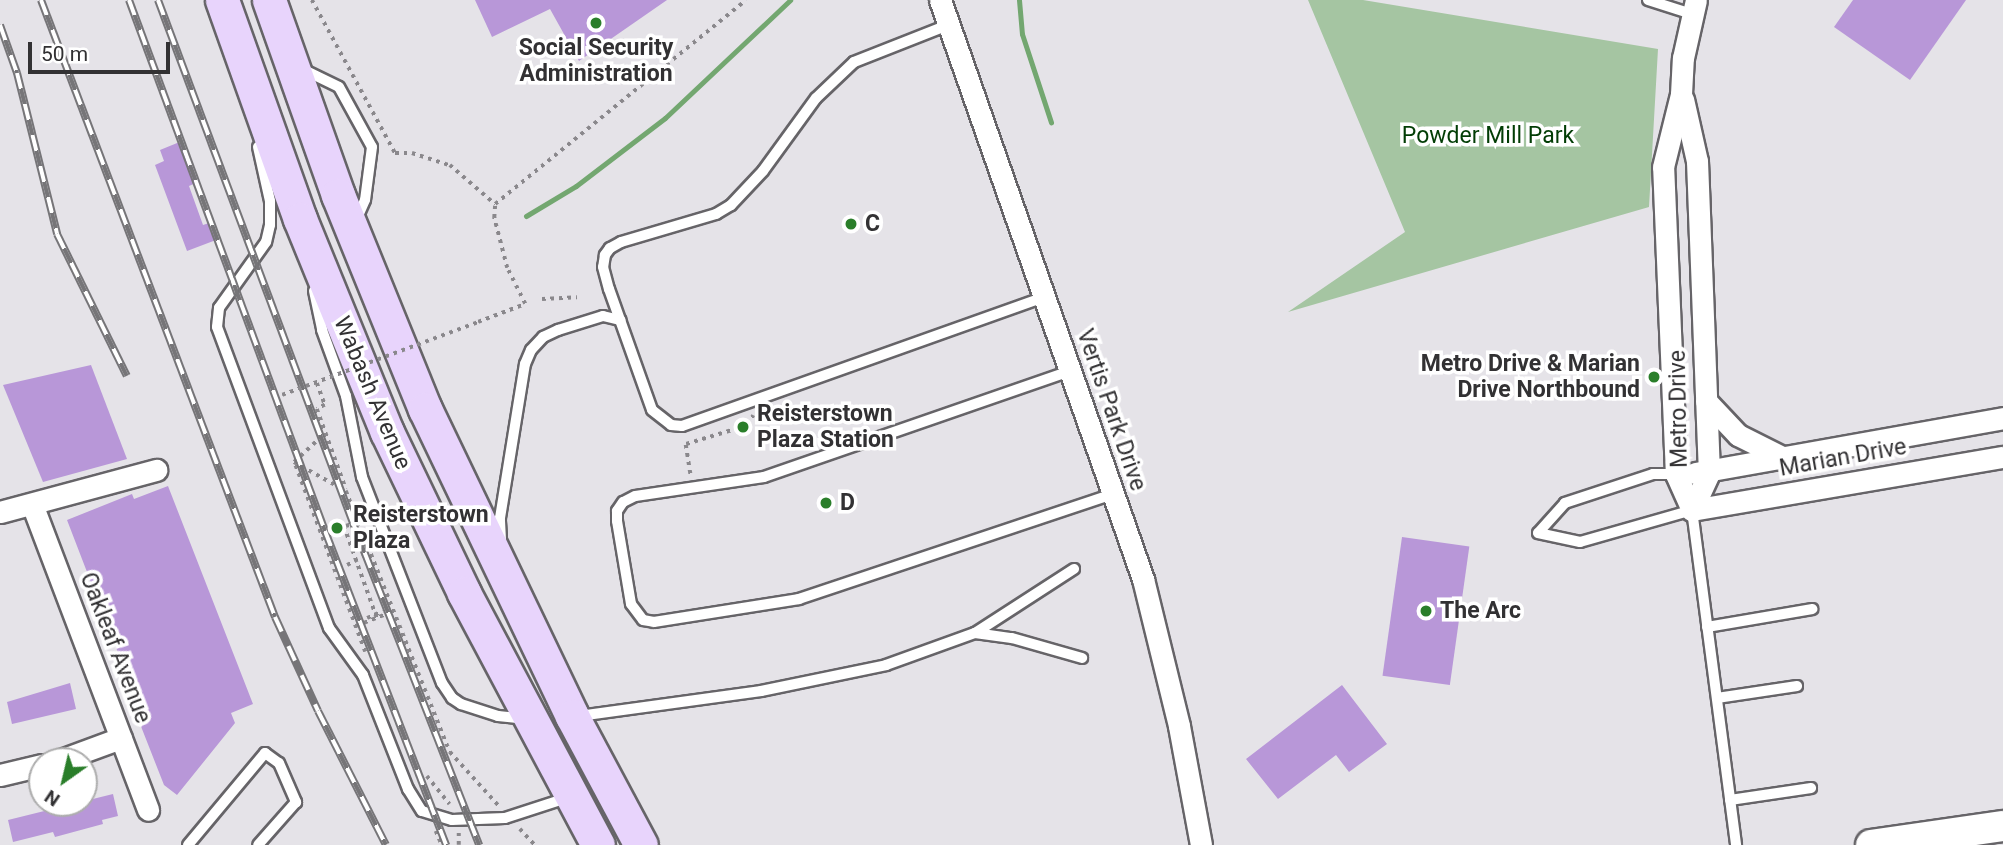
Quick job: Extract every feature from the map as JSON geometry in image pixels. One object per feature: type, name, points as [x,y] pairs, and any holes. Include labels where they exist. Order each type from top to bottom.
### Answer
[{"type":"main road","name":"Wabash Avenue","points":[[222,0],[239,55],[300,219],[387,432],[464,593],[596,842]]},
{"type":"main road","name":"Wabash Avenue","points":[[269,0],[351,228],[425,410],[572,716],[643,845]]},
{"type":"main road","points":[[1871,845],[2003,826]]},
{"type":"street","name":"Vertis Park Drive","points":[[940,0],[1156,623],[1200,845]]},
{"type":"street","name":"Metro Drive","points":[[1692,510],[1676,474],[1663,167],[1681,93],[1683,58],[1694,7]]},
{"type":"street","name":"Metro Drive","points":[[1681,93],[1697,161],[1709,473],[1692,510]]},
{"type":"street","name":"Marian Drive","points":[[1706,401],[1738,435],[1786,459]]},
{"type":"street","name":"Marian Drive","points":[[1676,474],[1709,473],[2003,418]]},
{"type":"street","name":"Marian Drive","points":[[1692,510],[2003,457]]},
{"type":"street","points":[[0,512],[156,470]]},
{"type":"street","name":"Oakleaf Avenue","points":[[32,504],[148,810]]},
{"type":"street","points":[[96,747],[121,738]]},
{"type":"street","points":[[0,775],[28,768]]},
{"type":"lane","points":[[1648,0],[1694,7]]},
{"type":"lane","points":[[948,25],[854,62],[816,98],[763,171],[731,205],[716,214],[621,242],[610,248],[605,255],[603,267],[652,410],[671,425],[682,426],[1045,297]]},
{"type":"lane","points":[[239,55],[270,201],[270,225],[266,243],[219,307],[216,317],[219,336],[329,628],[363,675],[414,802],[430,815],[452,820],[505,818],[571,797]]},
{"type":"lane","points":[[291,64],[339,87],[372,146],[365,200],[351,228]]},
{"type":"lane","points":[[300,219],[322,330],[346,396],[362,477],[442,683],[452,698],[461,704],[498,716],[529,720]]},
{"type":"lane","points":[[502,574],[500,518],[525,364],[543,337],[558,330],[603,316],[621,320]]},
{"type":"lane","points":[[1070,371],[764,477],[635,496],[623,502],[617,511],[631,604],[643,620],[654,622],[799,599],[1112,494]]},
{"type":"lane","points":[[1676,474],[1653,474],[1565,503],[1538,533],[1580,542],[1692,510],[1737,845]]},
{"type":"lane","points":[[572,716],[761,691],[873,667],[975,633],[1074,569]]},
{"type":"lane","points":[[1707,627],[1812,609]]},
{"type":"lane","points":[[975,633],[1012,638],[1082,658]]},
{"type":"lane","points":[[1717,698],[1797,686]]},
{"type":"lane","points":[[188,845],[265,753],[279,763],[296,802],[258,845]]},
{"type":"lane","points":[[1730,800],[1811,788]]},
{"type":"path","points":[[312,0],[395,153],[412,153],[450,165],[495,204]]},
{"type":"path","points":[[282,395],[525,304],[507,268],[494,218],[495,204],[746,0]]},
{"type":"path","points":[[542,299],[576,296]]},
{"type":"path","points":[[317,383],[325,405],[317,409],[359,522],[321,533]]},
{"type":"path","points":[[686,444],[748,425],[755,411]]},
{"type":"path","points":[[682,426],[693,487]]},
{"type":"path","points":[[294,462],[325,433]]},
{"type":"path","points":[[294,462],[346,491]]},
{"type":"path","points":[[294,462],[366,653]]},
{"type":"path","points":[[344,526],[376,616]]},
{"type":"path","points":[[347,565],[362,557]]},
{"type":"path","points":[[356,626],[383,611]]},
{"type":"path","points":[[367,618],[394,611]]},
{"type":"path","points":[[427,776],[453,808]]},
{"type":"path","points":[[430,815],[442,845]]},
{"type":"path","points":[[459,829],[459,845]]},
{"type":"path","points":[[520,829],[535,845]]},
{"type":"green space","name":"Powder Mill Park","points":[[1308,0],[1363,0],[1658,49],[1649,207],[1288,312],[1405,232]]},
{"type":"building","name":"Social Security Administration","points":[[475,0],[667,0],[579,61],[550,9],[492,37]]},
{"type":"building","points":[[1853,0],[1966,0],[1910,80],[1834,27]]},
{"type":"building","points":[[182,141],[198,182],[189,186],[203,225],[209,223],[216,240],[187,251],[155,165],[164,161],[160,150]]},
{"type":"building","points":[[91,365],[127,459],[43,482],[3,385]]},
{"type":"building","points":[[168,486],[253,704],[231,713],[235,723],[177,795],[164,785],[122,678],[127,676],[67,520],[132,494],[134,499]]},
{"type":"building","name":"The Arc","points":[[1402,537],[1469,546],[1450,685],[1383,676]]},
{"type":"building","points":[[70,683],[76,709],[12,724],[7,702]]},
{"type":"building","points":[[1342,685],[1387,744],[1349,772],[1336,755],[1278,799],[1246,759]]},
{"type":"building","points":[[113,794],[118,816],[102,820],[103,824],[55,837],[53,832],[13,842],[8,820],[28,815],[98,817],[98,798]]},
{"type":"waterway","points":[[526,216],[576,186],[665,118],[790,0]]},
{"type":"waterway","points":[[1019,0],[1022,34],[1051,122]]},
{"type":"railway","points":[[41,0],[275,617],[318,711],[386,845]]},
{"type":"railway","points":[[129,0],[325,531],[446,845]]},
{"type":"railway","points":[[158,0],[353,523],[479,845]]},
{"type":"railway","points":[[0,25],[17,73],[57,234],[127,376]]},
{"type":"place","name":"Social Security Administration","points":[[596,23]]},
{"type":"place","name":"C","points":[[851,224]]},
{"type":"place","name":"Metro Drive & Marian Drive Northbound","points":[[1654,377]]},
{"type":"place","name":"Reisterstown Plaza Station","points":[[743,427]]},
{"type":"place","name":"D","points":[[826,503]]},
{"type":"place","name":"Reisterstown Plaza","points":[[337,528]]},
{"type":"place","name":"The Arc","points":[[1426,611]]}]
